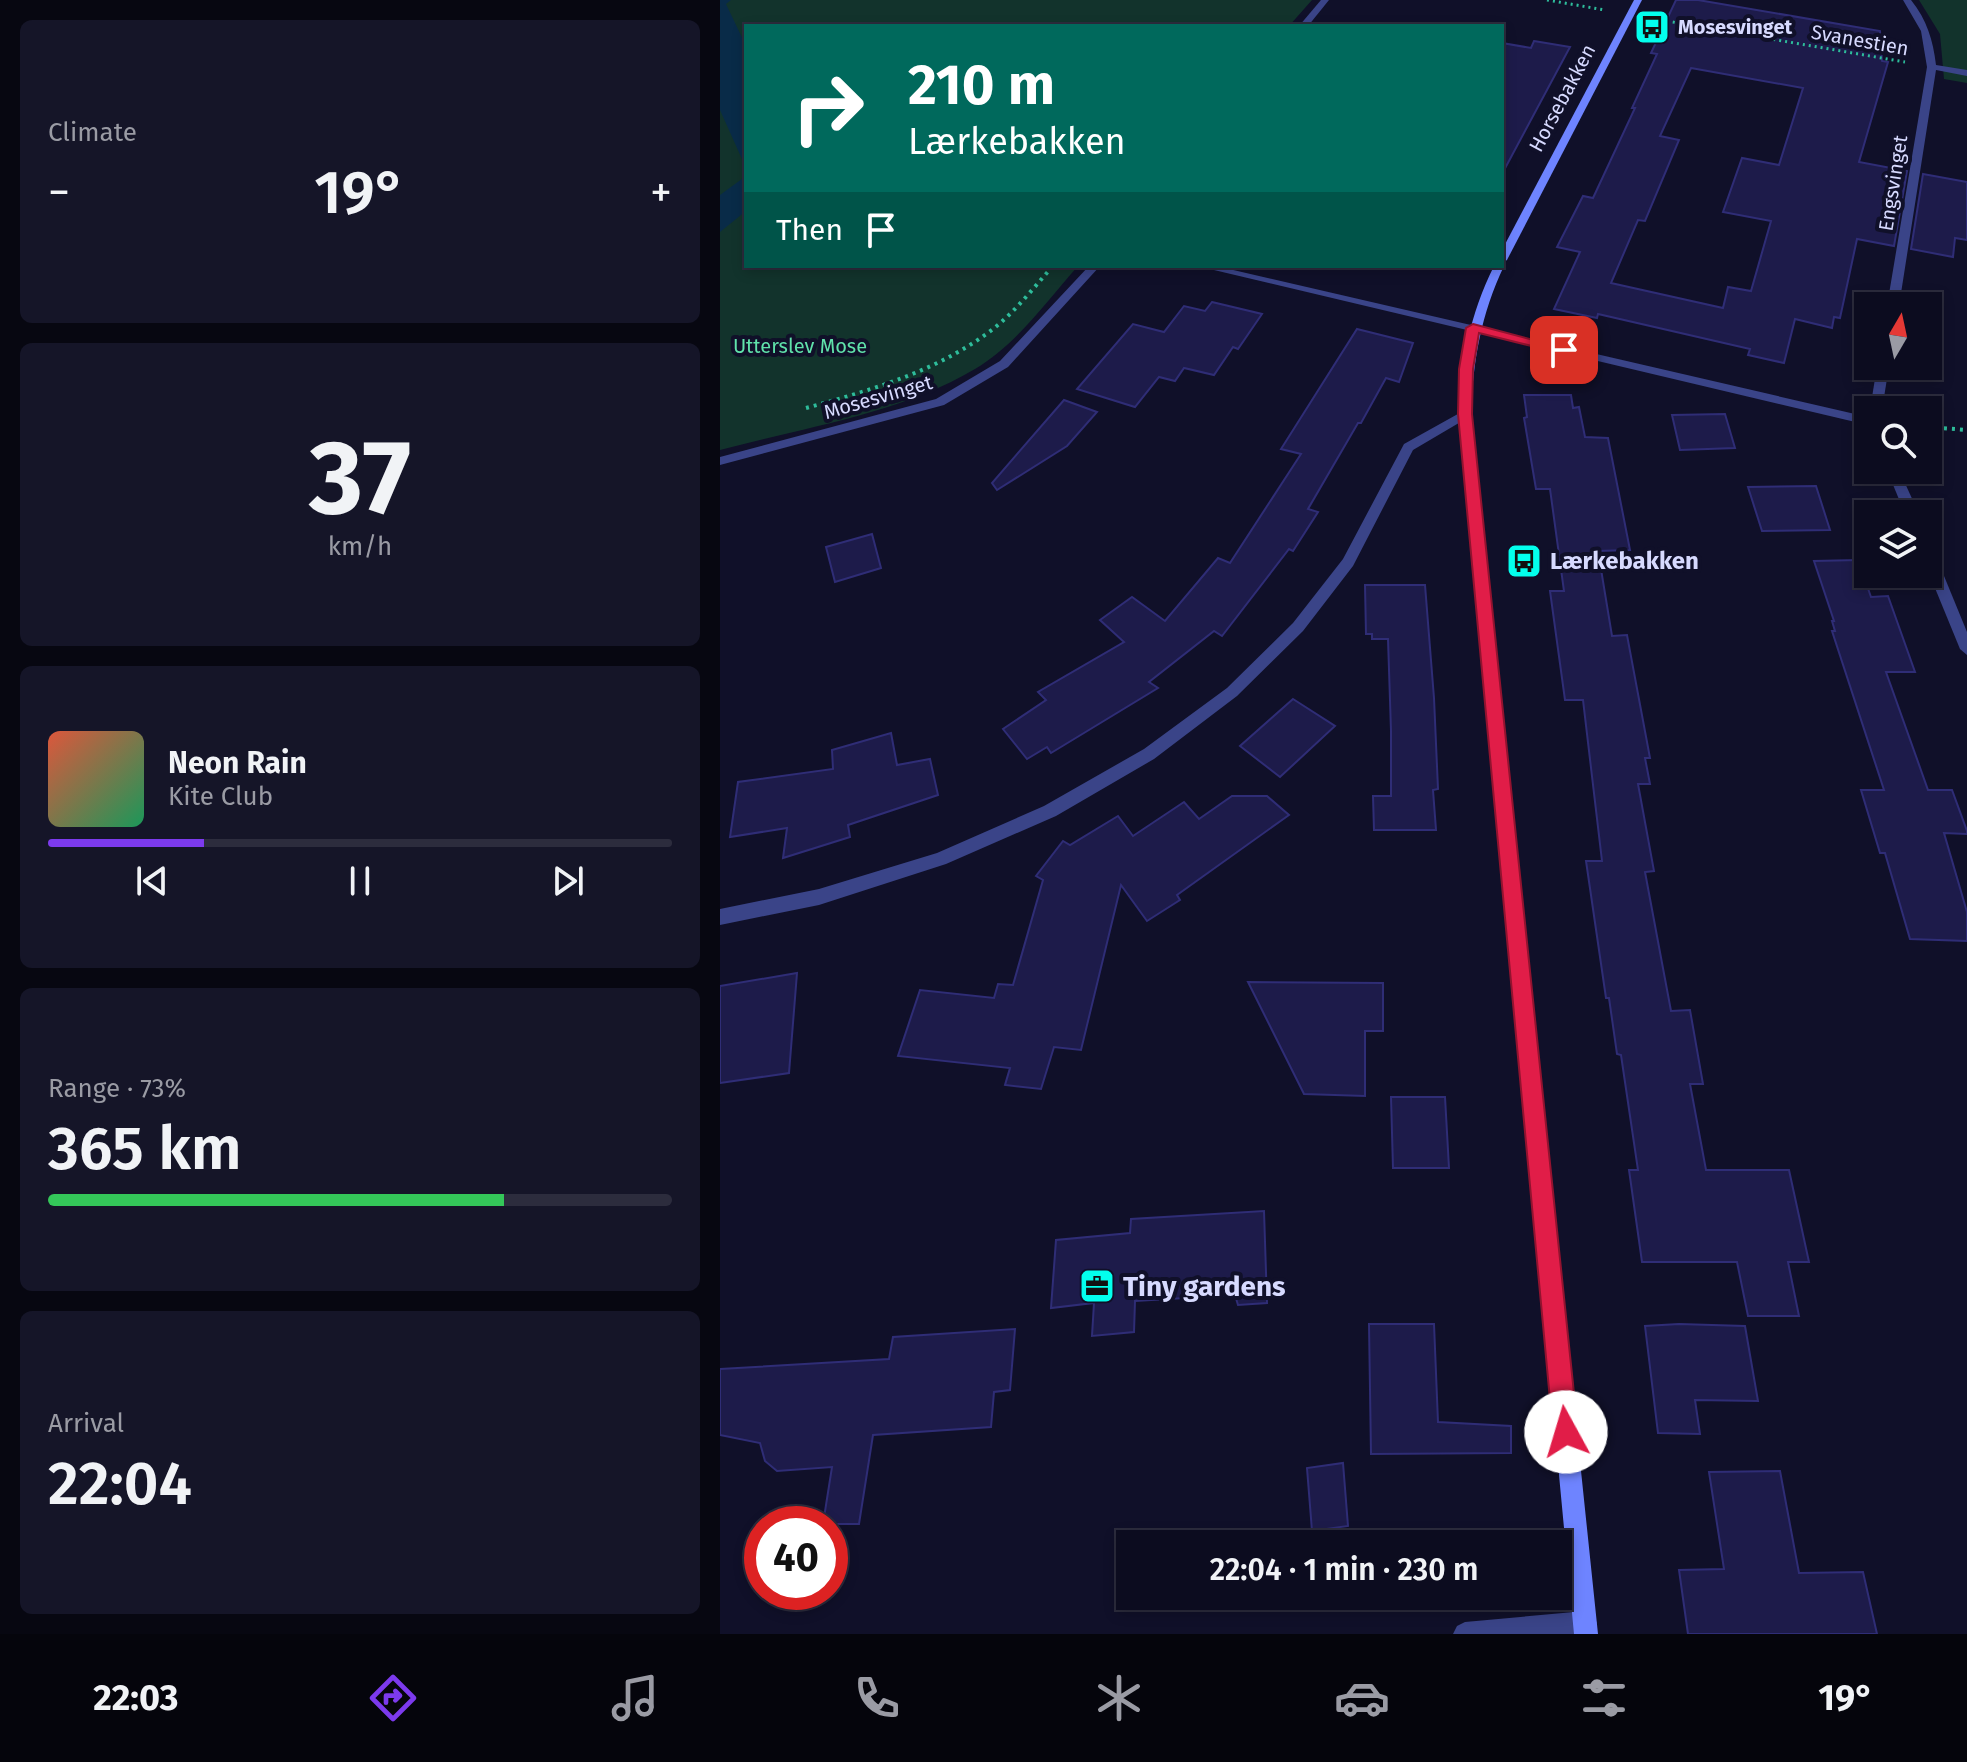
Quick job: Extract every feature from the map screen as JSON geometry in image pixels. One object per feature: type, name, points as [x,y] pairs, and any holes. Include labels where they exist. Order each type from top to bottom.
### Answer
[{"type":"street","points":[[1305,24],[1325,0]]},
{"type":"street","name":"Horsebakken","points":[[1504,256],[1638,0]]},
{"type":"street","name":"Engsvinget","points":[[1895,292],[1932,67],[1928,37],[1921,17],[1907,0]]},
{"type":"street","points":[[1932,67],[1967,73]]},
{"type":"street","name":"Mosesvinget","points":[[720,461],[940,402],[1004,364],[1093,268]]},
{"type":"street","points":[[1211,268],[1854,418]]},
{"type":"street","points":[[1465,1634],[1585,1629],[1465,414],[1466,369],[1473,328],[1481,299],[1498,268]]},
{"type":"street","points":[[720,917],[819,897],[940,859],[1050,811],[1149,754],[1232,692],[1298,627],[1348,562],[1408,447],[1465,414]]},
{"type":"street","points":[[1942,588],[1967,649]]},
{"type":"path","name":"Svanestien","points":[[1547,0],[1932,67]]},
{"type":"path","points":[[797,410],[873,389],[942,363],[995,328],[1051,268]]},
{"type":"path","points":[[1942,428],[1967,430]]},
{"type":"green space","name":"Utterslev Mose","points":[[720,0],[1312,0],[1291,24],[744,24],[744,268],[1076,268],[1004,348],[975,369],[946,384],[851,418],[720,450]]},
{"type":"green space","points":[[1919,0],[1967,0],[1967,83],[1944,79],[1940,34]]},
{"type":"water","points":[[720,0],[731,0],[726,4],[744,42],[744,164],[720,110]]},
{"type":"water","points":[[744,177],[744,213],[720,232],[720,195]]},
{"type":"building","points":[[1676,0],[1698,0],[1880,31],[1882,61],[1888,62],[1859,162],[1907,171],[1894,246],[1857,239],[1840,318],[1834,317],[1832,328],[1795,319],[1784,363],[1748,355],[1750,349],[1598,314],[1597,318],[1554,309],[1580,252],[1557,247],[1583,196],[1593,198],[1657,54],[1651,53]],"holes":[[[1691,68],[1803,88],[1779,165],[1742,158],[1723,212],[1771,221],[1751,291],[1728,287],[1723,308],[1611,283],[1638,220],[1645,221],[1679,140],[1660,136]]]},
{"type":"building","points":[[1534,41],[1570,47],[1504,170],[1504,43],[1531,48]]},
{"type":"building","points":[[1923,174],[1967,182],[1967,240],[1955,238],[1953,257],[1911,249]]},
{"type":"building","points":[[1212,302],[1262,314],[1238,349],[1233,347],[1214,375],[1184,368],[1175,381],[1159,377],[1135,407],[1077,389],[1133,324],[1164,332],[1184,306],[1205,311]]},
{"type":"building","points":[[1357,329],[1413,343],[1399,382],[1386,378],[1308,509],[1318,512],[1293,551],[1289,549],[1222,636],[1214,631],[1149,682],[1158,688],[1051,753],[1047,747],[1027,759],[1003,729],[1046,700],[1038,692],[1124,642],[1100,620],[1132,597],[1165,621],[1218,558],[1230,563],[1301,454],[1281,449]]},
{"type":"building","points":[[1524,395],[1571,395],[1573,408],[1579,407],[1585,437],[1608,438],[1630,550],[1598,551],[1612,636],[1627,635],[1650,758],[1645,758],[1650,784],[1638,784],[1654,871],[1645,872],[1671,1011],[1690,1010],[1703,1084],[1690,1084],[1706,1170],[1789,1170],[1809,1262],[1788,1262],[1799,1316],[1748,1316],[1737,1262],[1642,1262],[1629,1170],[1638,1170],[1621,1055],[1617,1054],[1609,998],[1606,998],[1586,861],[1602,861],[1583,700],[1565,700],[1550,591],[1564,591],[1550,489],[1536,489],[1524,418],[1527,417]]},
{"type":"building","points":[[1064,400],[1097,412],[1067,446],[997,490],[992,483]]},
{"type":"building","points":[[1725,414],[1735,448],[1680,450],[1672,415]]},
{"type":"building","points":[[1816,486],[1830,530],[1762,531],[1748,487]]},
{"type":"building","points":[[872,534],[881,568],[835,582],[826,547]]},
{"type":"building","points":[[1854,560],[1854,588],[1868,588],[1871,597],[1888,596],[1915,672],[1886,672],[1928,790],[1952,790],[1967,831],[1967,834],[1944,833],[1967,912],[1967,941],[1910,939],[1885,853],[1880,853],[1861,790],[1884,790],[1832,631],[1835,631],[1834,621],[1814,561]]},
{"type":"building","points":[[1365,585],[1425,585],[1434,698],[1438,789],[1433,790],[1436,830],[1374,830],[1373,796],[1391,796],[1388,639],[1372,639],[1372,634],[1366,634]]},
{"type":"building","points":[[1293,699],[1335,726],[1280,777],[1240,746]]},
{"type":"building","points":[[891,733],[897,765],[930,759],[938,795],[848,825],[850,837],[783,858],[787,828],[730,837],[738,782],[833,769],[832,750]]},
{"type":"building","points":[[1232,796],[1267,796],[1289,815],[1177,895],[1180,900],[1147,921],[1121,885],[1081,1050],[1054,1047],[1041,1089],[1005,1085],[1010,1068],[898,1056],[920,990],[994,998],[998,984],[1013,985],[1043,880],[1036,876],[1063,841],[1070,845],[1118,816],[1133,836],[1184,802],[1199,819]]},
{"type":"building","points":[[797,973],[789,1073],[720,1083],[720,986]]},
{"type":"building","points":[[1248,982],[1383,983],[1383,1031],[1365,1031],[1365,1096],[1304,1094]]},
{"type":"building","points":[[1391,1097],[1445,1097],[1449,1168],[1393,1168]]},
{"type":"building","points":[[1264,1211],[1267,1303],[1238,1305],[1235,1295],[1135,1301],[1134,1332],[1092,1336],[1094,1303],[1051,1308],[1056,1240],[1130,1233],[1131,1219]]},
{"type":"building","points":[[1369,1324],[1434,1324],[1438,1422],[1511,1426],[1511,1453],[1371,1454]]},
{"type":"building","points":[[1645,1326],[1745,1326],[1758,1401],[1695,1400],[1700,1434],[1658,1433]]},
{"type":"building","points":[[1015,1329],[1010,1390],[994,1392],[991,1427],[873,1435],[859,1524],[848,1524],[848,1506],[826,1506],[832,1467],[777,1471],[765,1461],[760,1443],[720,1435],[720,1369],[889,1359],[893,1337]]},
{"type":"building","points":[[1343,1463],[1348,1526],[1312,1530],[1307,1468]]},
{"type":"building","points":[[1780,1471],[1799,1573],[1863,1572],[1877,1634],[1688,1634],[1679,1570],[1724,1569],[1709,1472]]},
{"type":"place","name":"Mosesvinget","points":[[1652,27]]},
{"type":"place","name":"Lærkebakken","points":[[1524,561]]},
{"type":"place","name":"Tiny gardens","points":[[1097,1286]]},
{"type":"route","points":[[1564,350],[1473,328],[1466,369],[1465,414],[1566,1432]]}]
